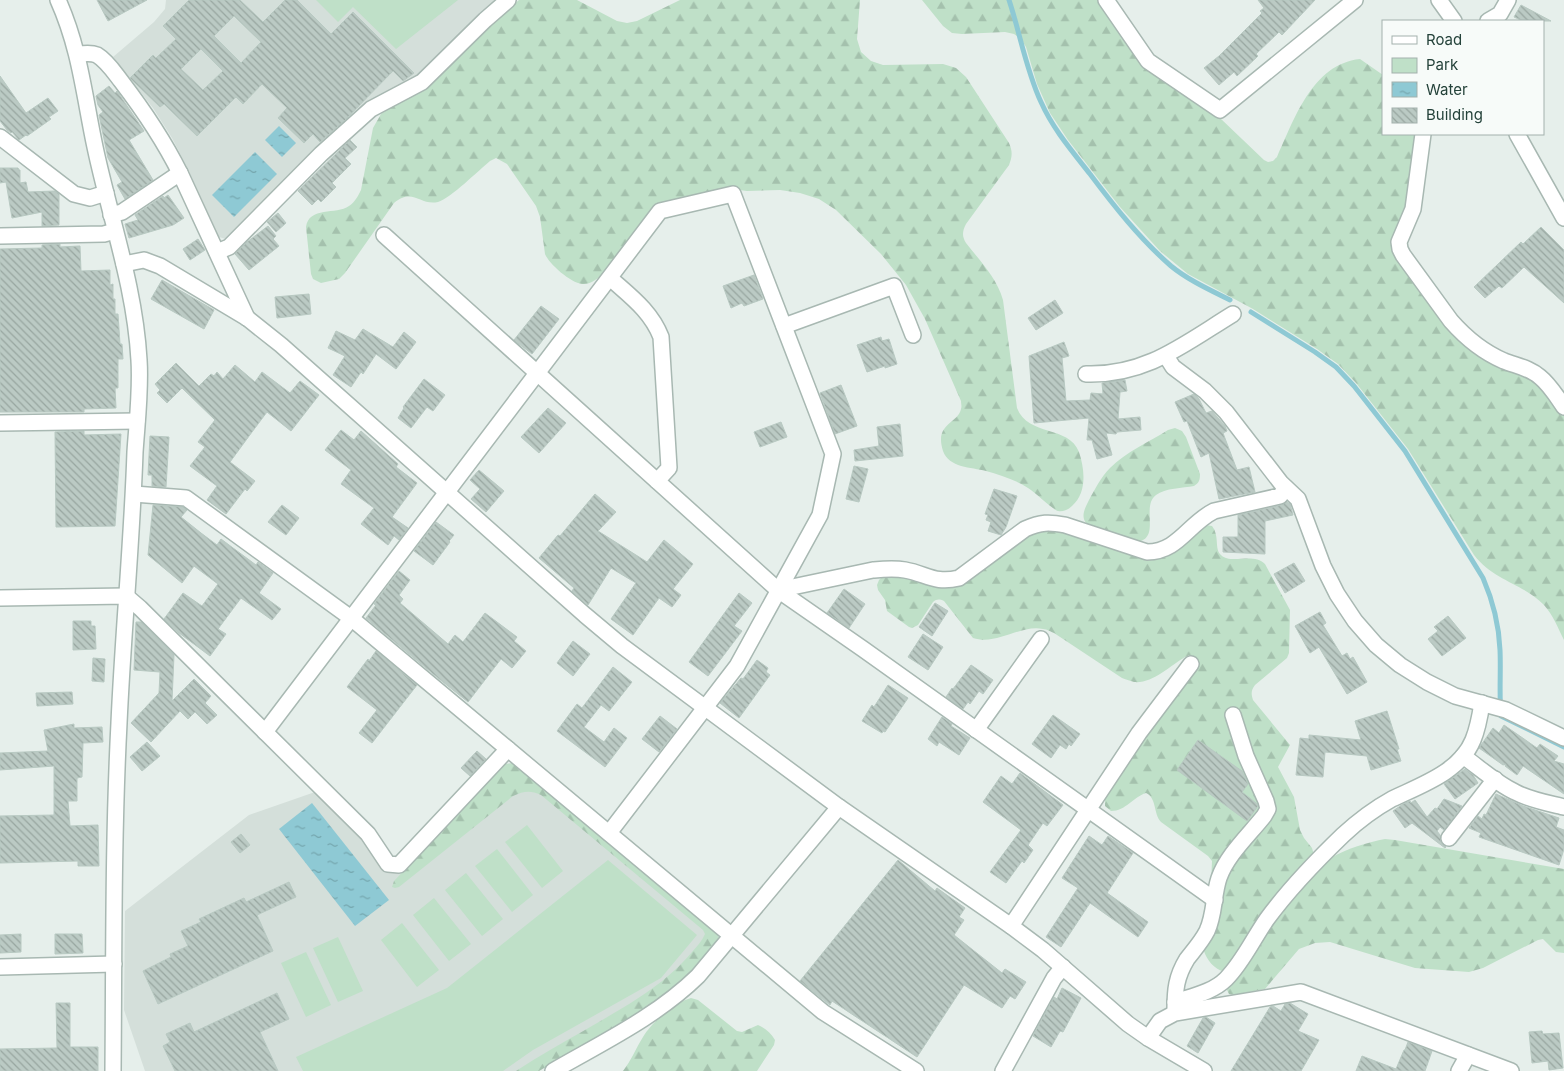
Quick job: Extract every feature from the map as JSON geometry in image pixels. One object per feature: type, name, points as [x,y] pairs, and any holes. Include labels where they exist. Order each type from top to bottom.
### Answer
[{"type":"street","points":[[58,0],[78,54],[95,147],[135,316],[139,362],[134,494],[118,743],[113,1071]]},
{"type":"street","points":[[217,252],[229,247],[321,154],[371,109],[422,82],[484,20],[508,0]]},
{"type":"street","points":[[1106,0],[1148,61],[1220,110],[1355,0]]},
{"type":"street","points":[[1439,0],[1453,20]]},
{"type":"street","points":[[1490,20],[1500,14],[1508,0]]},
{"type":"street","points":[[78,54],[91,53],[98,56],[146,113],[180,173],[247,318]]},
{"type":"street","points":[[1423,135],[1413,210],[1399,242],[1403,255],[1460,331],[1491,354],[1529,369],[1539,376],[1548,384],[1564,407]]},
{"type":"street","points":[[1518,135],[1564,218]]},
{"type":"street","points":[[0,137],[74,194],[90,198],[106,193]]},
{"type":"street","points":[[111,215],[122,212],[180,173]]},
{"type":"street","points":[[265,732],[660,211],[733,194],[833,454],[820,515],[737,666],[609,833]]},
{"type":"street","points":[[0,236],[104,234],[115,231]]},
{"type":"street","points":[[384,235],[778,590],[1215,900]]},
{"type":"street","points":[[124,264],[144,260],[160,266],[247,318],[281,345],[622,646],[839,807],[1011,926],[1063,966],[1121,1019],[1148,1038],[1204,1071]]},
{"type":"street","points":[[610,278],[649,314],[661,337],[669,468],[657,481]]},
{"type":"street","points":[[784,326],[894,286],[913,334]]},
{"type":"street","points":[[1086,374],[1110,374],[1134,370],[1166,356],[1233,314]]},
{"type":"street","points":[[1166,356],[1173,367],[1205,391],[1226,412],[1286,488],[1298,499],[1323,566],[1337,594],[1355,621],[1376,644],[1400,665],[1427,682],[1455,696],[1494,707],[1564,738]]},
{"type":"street","points":[[0,423],[137,421]]},
{"type":"street","points":[[778,590],[873,570],[888,569],[919,573],[946,581],[959,578],[1025,529],[1038,524],[1052,522],[1147,552],[1157,552],[1167,549],[1205,516],[1214,511],[1280,496],[1286,488]]},
{"type":"street","points":[[134,494],[186,498],[351,618],[823,1012],[916,1071]]},
{"type":"street","points":[[0,598],[126,596],[368,834],[388,864],[399,865],[508,749]]},
{"type":"street","points":[[976,730],[1041,639]]},
{"type":"street","points":[[1011,926],[1139,733],[1191,664]]},
{"type":"street","points":[[1148,1038],[1160,1021],[1175,1007],[1211,990],[1226,980],[1283,899],[1338,840],[1359,821],[1393,799],[1434,780],[1463,756],[1473,742],[1478,724],[1494,707]]},
{"type":"street","points":[[1175,1007],[1175,988],[1179,974],[1211,923],[1220,877],[1226,863],[1268,809],[1246,756],[1233,715]]},
{"type":"street","points":[[1463,756],[1515,792],[1564,807]]},
{"type":"street","points":[[1449,838],[1495,779]]},
{"type":"street","points":[[553,1071],[642,1020],[672,1000],[698,976],[839,807]]},
{"type":"street","points":[[0,967],[114,964]]},
{"type":"street","points":[[1003,1071],[1054,978],[1063,966]]},
{"type":"street","points":[[1175,1007],[1301,992],[1511,1071]]},
{"type":"street","points":[[1459,1071],[1468,1055]]},
{"type":"shaded area","points":[[166,0],[496,0],[418,76],[367,103],[315,149],[226,239],[219,237],[172,138],[153,108],[113,57],[154,22],[165,9]]},
{"type":"shaded area","points":[[513,763],[719,940],[692,971],[539,1071],[145,1071],[124,1010],[125,911],[249,815],[315,792],[362,839],[384,871],[402,872],[505,764]]},
{"type":"green space","points":[[316,0],[458,0],[396,49],[353,7],[338,22]]},
{"type":"green space","points":[[519,0],[577,0],[617,21],[627,23],[637,21],[680,0],[860,0],[857,39],[861,52],[871,61],[883,65],[943,64],[956,68],[966,77],[1009,143],[1012,152],[1009,165],[966,224],[963,232],[964,238],[997,284],[1003,300],[1017,408],[1022,417],[1030,423],[1067,438],[1079,452],[1083,466],[1083,481],[1077,501],[1068,509],[1058,511],[1031,490],[1008,478],[955,464],[946,457],[941,442],[942,435],[944,429],[959,414],[961,401],[925,319],[906,285],[881,254],[836,210],[819,199],[800,193],[780,190],[747,191],[724,188],[656,205],[604,273],[591,282],[582,284],[567,277],[547,258],[540,217],[536,206],[507,164],[496,158],[450,195],[438,202],[432,203],[406,197],[394,203],[339,279],[321,283],[313,279],[306,227],[308,220],[317,214],[344,209],[356,199],[361,190],[373,128],[381,114],[427,88],[489,25]]},
{"type":"green space","points":[[922,0],[1098,0],[1143,65],[1220,118],[1268,162],[1273,161],[1277,157],[1290,127],[1307,96],[1317,82],[1329,71],[1343,63],[1360,59],[1382,74],[1382,135],[1418,135],[1409,201],[1397,233],[1447,324],[1545,388],[1564,416],[1564,640],[1553,617],[1544,605],[1527,592],[1491,571],[1474,555],[1408,449],[1356,383],[1338,364],[1253,309],[1188,274],[1160,251],[1120,207],[1068,140],[1050,113],[1037,84],[1026,47],[1021,39],[1014,34],[1005,32],[952,33],[943,26]]},
{"type":"green space","points":[[1175,428],[1182,431],[1186,437],[1200,474],[1197,484],[1164,491],[1156,495],[1150,507],[1149,530],[1143,540],[1134,542],[1102,532],[1087,524],[1084,515],[1089,500],[1101,479],[1116,462],[1168,430]]},
{"type":"green space","points":[[1206,525],[1212,526],[1217,538],[1219,552],[1225,558],[1254,559],[1265,564],[1290,610],[1289,653],[1287,658],[1255,685],[1252,694],[1253,700],[1290,745],[1278,767],[1294,797],[1300,830],[1312,848],[1314,855],[1227,969],[1223,971],[1211,964],[1204,951],[1212,861],[1208,856],[1161,822],[1152,798],[1146,793],[1121,809],[1111,811],[1105,806],[1108,791],[1194,658],[1190,655],[1185,657],[1161,674],[1141,682],[1134,682],[1122,678],[1046,629],[1026,629],[991,639],[973,638],[944,601],[941,600],[933,602],[918,625],[912,628],[909,627],[887,611],[885,600],[877,585],[883,576],[903,576],[932,585],[946,587],[962,584],[1028,534],[1052,528],[1146,559],[1164,556],[1172,552],[1186,543]]},
{"type":"green space","points":[[513,763],[718,934],[719,940],[692,971],[667,994],[539,1071],[516,1071],[656,986],[681,964],[705,934],[703,930],[541,795],[534,792],[524,792],[513,796],[399,887],[392,887],[394,881],[505,764]]},
{"type":"green space","points":[[527,825],[563,871],[542,888],[505,842]]},
{"type":"green space","points":[[1385,839],[1564,869],[1564,953],[1556,952],[1543,939],[1538,940],[1483,968],[1469,972],[1415,968],[1330,942],[1315,943],[1299,949],[1265,989],[1234,995],[1229,994],[1228,986],[1256,946],[1296,894],[1321,866],[1343,852]]},
{"type":"green space","points":[[497,849],[533,895],[512,912],[475,866]]},
{"type":"green space","points":[[608,860],[697,935],[661,978],[533,1050],[503,1071],[303,1071],[296,1057],[447,988]]},
{"type":"green space","points":[[466,873],[503,919],[482,936],[445,890]]},
{"type":"green space","points":[[434,898],[471,944],[449,961],[413,915]]},
{"type":"green space","points":[[402,923],[439,970],[417,987],[381,940]]},
{"type":"green space","points":[[338,937],[363,991],[338,1002],[313,948]]},
{"type":"green space","points":[[306,952],[331,1005],[306,1017],[281,963]]},
{"type":"green space","points":[[691,998],[698,1000],[737,1031],[742,1032],[758,1025],[770,1033],[775,1040],[774,1045],[757,1071],[623,1071],[652,1025],[671,1008]]},
{"type":"water","points":[[279,126],[296,143],[282,157],[265,140]]},
{"type":"water","points":[[255,152],[277,174],[234,217],[212,195]]},
{"type":"water","points":[[312,803],[389,900],[355,926],[279,829]]},
{"type":"building","points":[[97,0],[147,0],[108,21]]},
{"type":"building","points":[[189,0],[240,0],[263,22],[285,0],[297,0],[331,34],[353,12],[414,73],[403,81],[393,71],[345,120],[320,142],[313,134],[304,143],[278,118],[287,108],[262,84],[243,104],[236,97],[197,136],[164,104],[160,107],[130,78],[153,55],[156,58],[176,39],[163,26]],"holes":[[[234,16],[261,42],[241,63],[214,36]],[[201,49],[223,71],[203,90],[181,69]]]},
{"type":"building","points":[[1258,0],[1315,0],[1282,35],[1279,32],[1256,54],[1258,56],[1237,76],[1234,72],[1219,85],[1204,68],[1219,56],[1262,13],[1260,11],[1264,8]]},
{"type":"building","points":[[1521,5],[1551,21],[1521,20],[1514,17]]},
{"type":"building","points":[[0,76],[26,113],[48,98],[58,111],[49,117],[51,119],[19,140],[0,121]]},
{"type":"building","points":[[109,86],[115,93],[117,91],[144,131],[129,140],[153,180],[125,199],[117,185],[122,182],[108,158],[99,115],[103,112],[98,105],[96,96]]},
{"type":"building","points":[[350,140],[357,147],[345,158],[351,164],[332,183],[336,187],[321,202],[318,199],[312,205],[298,191]]},
{"type":"building","points":[[0,168],[18,168],[20,170],[20,183],[26,182],[28,192],[55,191],[59,194],[59,225],[42,226],[42,212],[12,218],[6,182],[0,183]]},
{"type":"building","points":[[168,195],[184,218],[173,225],[129,238],[125,224],[138,220],[135,215],[163,196],[164,198]]},
{"type":"building","points":[[278,213],[286,223],[276,232],[267,222]]},
{"type":"building","points":[[268,226],[276,236],[273,239],[279,246],[249,270],[235,254]]},
{"type":"building","points":[[1541,227],[1564,250],[1564,303],[1524,267],[1502,288],[1499,286],[1485,298],[1474,287],[1521,242],[1523,244]]},
{"type":"building","points":[[198,239],[205,250],[190,260],[183,249]]},
{"type":"building","points":[[60,244],[60,247],[80,246],[81,271],[110,270],[110,285],[113,284],[115,314],[118,314],[123,359],[118,359],[118,388],[115,388],[116,408],[84,409],[84,412],[0,412],[0,249],[42,248],[42,245]]},
{"type":"building","points":[[754,275],[763,299],[744,306],[742,303],[731,308],[723,286]]},
{"type":"building","points":[[162,280],[214,310],[204,329],[151,299]]},
{"type":"building","points":[[309,294],[311,314],[277,318],[275,297]]},
{"type":"building","points":[[1055,300],[1063,313],[1036,330],[1028,318]]},
{"type":"building","points":[[541,306],[559,319],[532,354],[514,340]]},
{"type":"building","points":[[363,329],[393,347],[404,332],[416,342],[396,369],[376,354],[363,374],[361,372],[351,387],[333,375],[345,356],[328,348],[336,331],[355,340]]},
{"type":"building","points":[[881,337],[882,341],[889,339],[897,364],[867,372],[857,345]]},
{"type":"building","points":[[1064,342],[1069,356],[1062,358],[1066,401],[1090,400],[1091,393],[1103,394],[1102,383],[1125,380],[1127,391],[1120,392],[1118,419],[1140,417],[1141,430],[1117,432],[1116,434],[1106,433],[1112,455],[1097,459],[1092,440],[1087,440],[1089,418],[1034,423],[1029,356]]},
{"type":"building","points":[[176,363],[199,386],[211,374],[214,376],[217,372],[223,379],[235,365],[255,382],[262,372],[290,393],[300,381],[319,395],[291,431],[267,412],[230,462],[255,481],[247,491],[245,489],[226,514],[207,500],[217,486],[190,466],[205,447],[198,442],[215,420],[182,388],[167,403],[157,393],[160,390],[155,384]]},
{"type":"building","points":[[424,379],[445,395],[433,411],[427,407],[411,428],[398,418],[403,407]]},
{"type":"building","points":[[841,385],[857,426],[835,434],[820,393]]},
{"type":"building","points":[[1194,394],[1199,399],[1206,413],[1212,411],[1225,426],[1227,431],[1223,433],[1237,470],[1249,467],[1255,492],[1219,499],[1209,453],[1201,457],[1187,421],[1184,422],[1175,402]]},
{"type":"building","points":[[548,408],[566,423],[539,453],[521,437]]},
{"type":"building","points":[[781,422],[787,437],[760,447],[754,432]]},
{"type":"building","points":[[900,424],[903,456],[855,461],[854,450],[879,446],[877,427]]},
{"type":"building","points":[[341,430],[354,440],[361,431],[398,464],[396,467],[417,483],[392,517],[408,528],[399,540],[394,536],[388,545],[361,524],[374,508],[341,484],[351,470],[325,450]]},
{"type":"building","points":[[84,431],[84,435],[121,434],[115,526],[56,527],[55,432]]},
{"type":"building","points":[[150,436],[169,437],[166,487],[152,486],[152,475],[148,475]]},
{"type":"building","points":[[854,466],[868,469],[859,502],[846,499]]},
{"type":"building","points":[[479,470],[504,491],[486,512],[471,499],[480,489],[470,480]]},
{"type":"building","points":[[994,489],[1017,496],[1006,527],[1001,535],[988,531],[991,522],[986,520],[988,515],[985,514]]},
{"type":"building","points":[[595,494],[616,512],[598,531],[647,562],[664,540],[693,564],[673,589],[681,595],[672,607],[659,598],[633,635],[611,619],[636,583],[611,568],[588,605],[572,591],[574,588],[539,558]]},
{"type":"building","points":[[1287,502],[1290,504],[1293,515],[1265,521],[1265,554],[1223,552],[1223,537],[1238,537],[1238,515],[1282,505]]},
{"type":"building","points":[[153,505],[183,507],[187,510],[181,517],[217,545],[221,539],[256,565],[258,562],[273,573],[259,593],[281,609],[272,620],[241,598],[218,629],[226,634],[210,656],[179,633],[164,619],[183,593],[202,606],[218,584],[194,566],[182,583],[148,555]]},
{"type":"building","points":[[282,505],[299,518],[286,535],[268,522]]},
{"type":"building","points":[[436,522],[454,535],[433,565],[414,551]]},
{"type":"building","points":[[1294,563],[1305,581],[1285,593],[1274,574]]},
{"type":"building","points":[[399,571],[410,580],[399,595],[403,599],[400,603],[448,644],[455,635],[463,642],[485,613],[517,637],[514,641],[526,651],[512,668],[501,659],[468,702],[366,618]]},
{"type":"building","points":[[844,589],[865,604],[849,628],[827,613]]},
{"type":"building","points":[[739,593],[752,603],[734,626],[742,631],[708,676],[689,662]]},
{"type":"building","points":[[935,603],[948,611],[932,636],[919,627]]},
{"type":"building","points":[[1320,612],[1326,623],[1323,625],[1342,656],[1347,653],[1350,659],[1353,657],[1367,682],[1347,694],[1319,647],[1310,653],[1295,626]]},
{"type":"building","points":[[1448,616],[1466,638],[1442,656],[1428,639],[1438,631],[1434,627]]},
{"type":"building","points":[[73,621],[91,621],[91,626],[95,626],[96,649],[73,650]]},
{"type":"building","points":[[136,622],[141,622],[174,655],[172,701],[194,679],[211,696],[205,703],[217,715],[207,724],[195,712],[188,719],[180,711],[151,742],[131,723],[159,693],[160,672],[134,670]]},
{"type":"building","points":[[923,634],[943,647],[928,670],[908,657]]},
{"type":"building","points":[[573,641],[590,654],[573,676],[557,663]]},
{"type":"building","points":[[376,651],[417,685],[372,743],[359,733],[377,710],[347,687]]},
{"type":"building","points":[[93,658],[105,659],[104,682],[92,681]]},
{"type":"building","points":[[757,660],[768,668],[766,672],[770,675],[739,718],[720,703],[741,678],[743,679]]},
{"type":"building","points":[[971,665],[993,680],[983,694],[979,691],[970,704],[968,702],[963,709],[946,697]]},
{"type":"building","points":[[613,667],[632,682],[609,711],[601,705],[584,727],[604,742],[614,728],[627,738],[605,767],[557,731],[577,704],[582,708]]},
{"type":"building","points":[[888,685],[908,698],[885,732],[883,731],[882,733],[862,721],[872,705],[874,707]]},
{"type":"building","points":[[72,692],[73,704],[37,706],[36,693]]},
{"type":"building","points":[[1387,711],[1401,761],[1371,770],[1367,756],[1325,752],[1323,777],[1296,775],[1300,738],[1309,739],[1309,735],[1361,740],[1355,721]]},
{"type":"building","points":[[1053,715],[1080,734],[1071,746],[1069,744],[1066,749],[1060,745],[1051,758],[1032,744]]},
{"type":"building","points":[[660,716],[677,729],[659,752],[642,739]]},
{"type":"building","points":[[942,717],[952,724],[951,726],[970,738],[959,755],[939,742],[937,746],[928,739]]},
{"type":"building","points":[[74,724],[74,728],[102,727],[103,742],[83,743],[82,777],[77,778],[77,801],[68,801],[70,826],[98,825],[99,866],[78,866],[78,861],[0,863],[0,816],[54,815],[54,766],[0,770],[0,753],[48,751],[44,730]]},
{"type":"building","points":[[1504,725],[1537,748],[1540,744],[1558,756],[1554,761],[1564,764],[1564,794],[1523,766],[1517,775],[1505,766],[1506,764],[1503,765],[1479,748],[1493,728],[1499,733]]},
{"type":"building","points":[[1198,740],[1242,771],[1248,784],[1242,792],[1258,806],[1247,821],[1177,770]]},
{"type":"building","points":[[147,742],[160,756],[142,771],[130,757]]},
{"type":"building","points":[[477,751],[486,759],[470,776],[461,768]]},
{"type":"building","points":[[1465,769],[1473,775],[1478,783],[1455,799],[1444,784]]},
{"type":"building","points":[[1020,773],[1063,805],[1047,826],[1043,823],[1028,845],[1033,850],[1024,863],[1022,861],[1006,883],[990,872],[1021,830],[983,802],[1001,776],[1012,784]]},
{"type":"building","points":[[1496,794],[1523,806],[1559,818],[1556,827],[1564,830],[1564,849],[1559,865],[1479,837],[1481,833],[1469,828],[1478,816],[1482,819],[1484,814],[1486,815]]},
{"type":"building","points":[[1444,799],[1462,806],[1444,830],[1440,827],[1437,831],[1445,848],[1412,823],[1405,828],[1393,811],[1403,804],[1410,801],[1411,803],[1415,800],[1427,817],[1435,808],[1437,809]]},
{"type":"building","points":[[241,834],[250,845],[240,853],[231,842]]},
{"type":"building","points":[[1089,836],[1102,845],[1108,836],[1133,853],[1107,893],[1148,922],[1138,937],[1090,903],[1061,947],[1046,937],[1078,888],[1062,878]]},
{"type":"building","points":[[898,860],[935,891],[937,888],[965,908],[959,917],[964,920],[954,935],[1002,973],[1005,969],[1026,982],[1015,999],[1010,996],[1002,1008],[964,985],[917,1057],[832,1001],[830,1005],[800,981]]},
{"type":"building","points":[[289,882],[296,897],[257,915],[273,951],[158,1004],[143,971],[171,957],[170,954],[188,946],[181,931],[201,922],[199,919],[244,898],[246,902]]},
{"type":"building","points":[[21,934],[21,952],[0,953],[0,935]]},
{"type":"building","points":[[55,934],[82,934],[83,953],[55,954]]},
{"type":"building","points":[[1062,988],[1081,998],[1063,1032],[1060,1031],[1051,1047],[1033,1036],[1054,997],[1057,999]]},
{"type":"building","points":[[277,993],[289,1019],[260,1032],[278,1071],[175,1071],[163,1046],[170,1042],[166,1034],[190,1023],[194,1032]]},
{"type":"building","points":[[56,1003],[70,1003],[70,1047],[98,1047],[98,1071],[0,1071],[0,1049],[57,1048]]},
{"type":"building","points":[[1290,1003],[1308,1014],[1298,1031],[1319,1040],[1301,1071],[1231,1071],[1270,1007],[1273,1006],[1281,1011],[1285,1004]]},
{"type":"building","points":[[1206,1017],[1215,1023],[1198,1053],[1187,1046],[1203,1018]]},
{"type":"building","points":[[1542,1031],[1543,1034],[1559,1033],[1563,1068],[1549,1070],[1548,1061],[1532,1063],[1529,1032]]},
{"type":"building","points":[[1408,1042],[1432,1051],[1425,1071],[1356,1071],[1362,1056],[1396,1069]]},
{"type":"waterway","points":[[1009,0],[1036,90],[1046,112],[1063,140],[1118,210],[1160,256],[1185,276],[1230,300]]},
{"type":"waterway","points":[[1251,312],[1336,367],[1354,386],[1405,451],[1487,587],[1493,604],[1498,631],[1501,716],[1564,747]]}]
